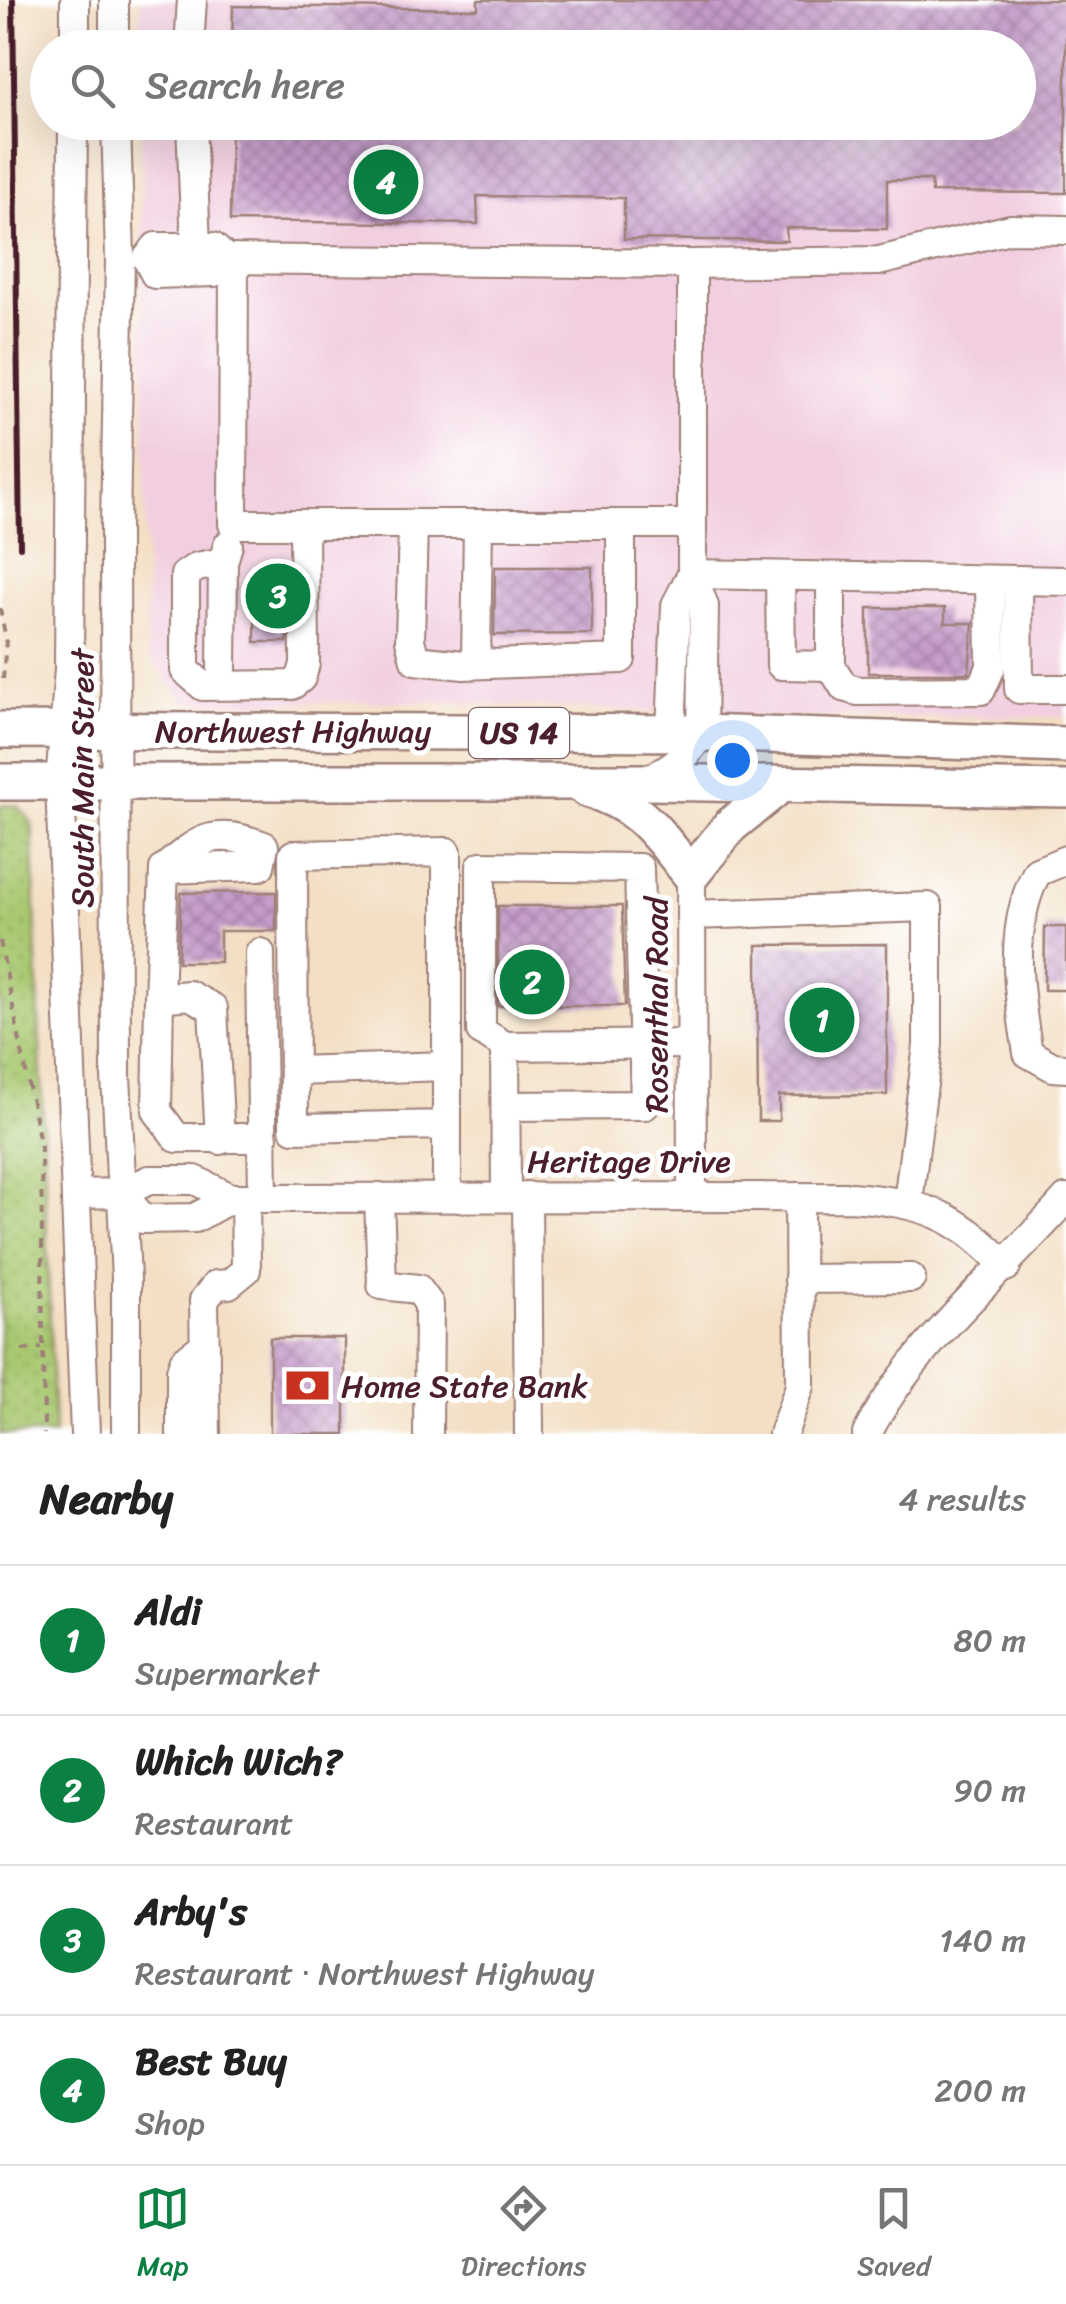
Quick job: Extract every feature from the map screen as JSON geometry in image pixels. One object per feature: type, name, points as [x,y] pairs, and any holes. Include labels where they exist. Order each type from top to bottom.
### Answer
[{"type":"main road","name":"Northwest Highway","points":[[0,730],[686,733],[1066,745]]},
{"type":"main road","name":"Northwest Highway","points":[[0,782],[648,782],[1066,789]]},
{"type":"main road","points":[[567,782],[621,799],[647,819],[691,875],[730,826],[778,787]]},
{"type":"street","points":[[74,30],[75,0]]},
{"type":"street","points":[[114,0],[114,30]]},
{"type":"street","points":[[190,30],[192,0]]},
{"type":"street","name":"South Main Street","points":[[74,140],[69,669],[60,783],[85,1434]]},
{"type":"street","name":"South Main Street","points":[[118,140],[133,258],[115,527],[119,731],[116,1076],[126,1434]]},
{"type":"street","points":[[192,140],[196,247]]},
{"type":"street","points":[[72,257],[133,258],[156,247],[213,247],[230,259],[692,264],[878,260],[1010,230],[1066,230]]},
{"type":"street","points":[[133,258],[154,274],[214,272],[230,259]]},
{"type":"street","points":[[222,669],[223,562],[233,524],[230,259]]},
{"type":"street","points":[[648,782],[695,747],[686,733],[704,606],[692,574],[692,264]]},
{"type":"street","points":[[233,524],[692,524]]},
{"type":"street","points":[[223,562],[197,566],[185,575],[185,670],[203,686],[292,685],[301,678],[306,664],[304,524]]},
{"type":"street","points":[[412,524],[410,640],[415,660],[450,665],[621,659],[620,525]]},
{"type":"street","points":[[476,662],[478,524]]},
{"type":"street","points":[[692,574],[1066,582]]},
{"type":"street","points":[[780,576],[781,665],[831,666]]},
{"type":"street","points":[[832,577],[831,666],[844,687],[858,691],[1066,689]]},
{"type":"street","points":[[1004,580],[1019,689]]},
{"type":"street","points":[[981,690],[990,667],[1004,580]]},
{"type":"street","points":[[447,1124],[294,1128],[293,855],[447,852],[447,1066],[447,1124],[447,1197]]},
{"type":"street","points":[[1066,860],[1037,872],[1023,898],[1016,982],[1028,1053],[1052,1067],[1066,1068]]},
{"type":"street","points":[[506,1106],[645,1104],[644,1044],[639,868],[482,866],[481,1031],[506,1046],[644,1044],[692,1044]]},
{"type":"street","points":[[164,868],[157,1111],[177,1138],[262,1138]]},
{"type":"street","name":"Rosenthal Road","points":[[691,875],[692,1195]]},
{"type":"street","points":[[691,914],[928,908],[928,1045],[908,1202]]},
{"type":"street","points":[[206,1434],[204,1300],[216,1286],[230,1284],[246,1270],[246,1198],[262,1138],[260,953]]},
{"type":"street","points":[[159,998],[189,994],[213,1008],[220,1140]]},
{"type":"street","points":[[506,1046],[506,1106],[516,1196],[529,1434]]},
{"type":"street","points":[[294,1070],[447,1066]]},
{"type":"street","name":"Heritage Drive","points":[[77,1194],[122,1193],[149,1180],[195,1180],[246,1198],[692,1195],[908,1202],[959,1223],[1006,1267]]},
{"type":"street","name":"Heritage Drive","points":[[122,1193],[143,1219],[195,1218],[246,1198]]},
{"type":"street","points":[[379,1197],[382,1285],[418,1289],[429,1304],[428,1434]]},
{"type":"street","points":[[784,1434],[800,1386],[799,1197]]},
{"type":"street","points":[[867,1434],[894,1390],[1062,1210]]},
{"type":"street","points":[[799,1280],[911,1278]]},
{"type":"street","points":[[182,1434],[181,1370],[184,1361],[205,1345]]},
{"type":"path","points":[[0,608],[6,640],[3,679]]},
{"type":"path","points":[[0,941],[42,1148],[44,1434]]},
{"type":"path","points":[[22,1350],[43,1348]]},
{"type":"shaded area","points":[[140,0],[1066,0],[1066,717],[782,717],[434,702],[185,703],[147,655],[141,140],[1036,140],[1036,30],[140,30]]},
{"type":"green space","points":[[0,805],[18,806],[32,823],[54,1434],[0,1434]]},
{"type":"building","points":[[478,0],[1066,0],[1066,193],[932,192],[931,180],[887,180],[887,229],[786,228],[787,241],[624,239],[624,198],[477,196],[478,224],[230,221],[231,140],[1036,140],[1036,30],[232,30],[233,6],[478,9]]},
{"type":"building","points":[[495,567],[592,567],[592,634],[494,635]]},
{"type":"building","points":[[256,580],[287,580],[287,642],[255,642]]},
{"type":"building","points":[[868,608],[945,608],[945,623],[973,623],[969,673],[868,673]]},
{"type":"building","points":[[276,892],[276,931],[220,931],[220,962],[178,962],[181,893]]},
{"type":"building","points":[[498,906],[622,906],[625,1006],[498,1006]]},
{"type":"building","points":[[1045,927],[1066,927],[1066,990],[1044,990]]},
{"type":"building","points":[[887,944],[887,1095],[779,1096],[779,1121],[758,1121],[757,945]]},
{"type":"building","name":"Home State Bank","points":[[270,1338],[345,1338],[345,1434],[270,1434]]},
{"type":"railway","points":[[13,0],[20,547]]},
{"type":"place","name":"Best Buy","points":[[386,182]]},
{"type":"place","name":"Arby's","points":[[278,596]]},
{"type":"place","name":"Which Wich?","points":[[532,982]]},
{"type":"place","name":"Aldi","points":[[822,1020]]},
{"type":"place","name":"Home State Bank","points":[[308,1386]]}]
